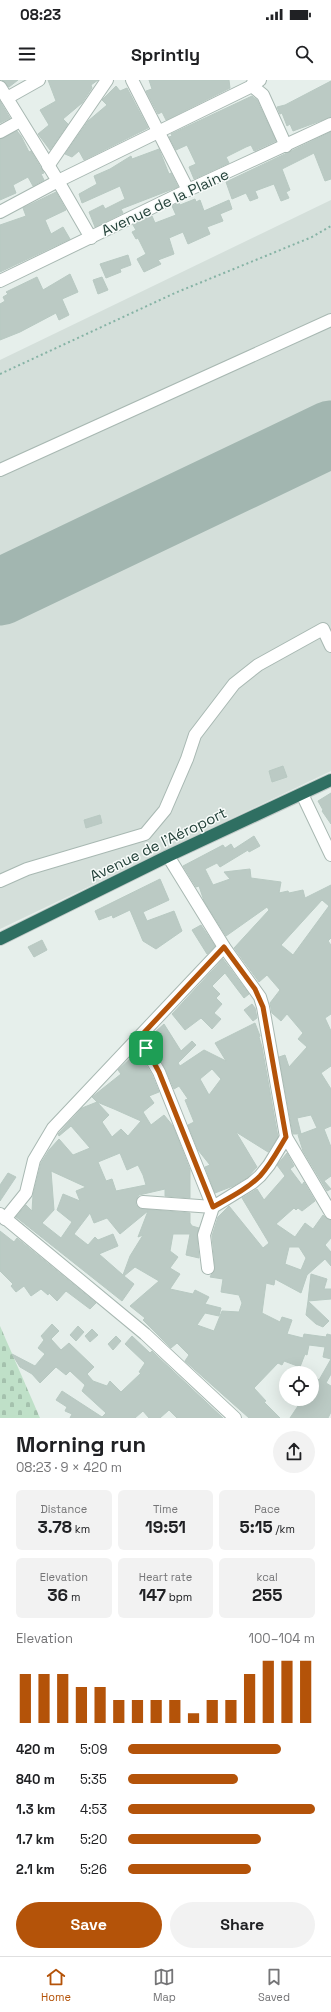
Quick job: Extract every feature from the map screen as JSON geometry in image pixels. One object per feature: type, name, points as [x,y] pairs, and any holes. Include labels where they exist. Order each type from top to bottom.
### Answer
[{"type":"highway","name":"Avenue de l'Aéroport","points":[[0,939],[168,856],[331,780]]},
{"type":"street","points":[[7,98],[39,80]]},
{"type":"street","points":[[48,166],[107,80]]},
{"type":"street","points":[[132,80],[188,190]]},
{"type":"street","points":[[0,212],[58,181],[255,82],[263,95],[286,146]]},
{"type":"street","points":[[0,87],[91,238]]},
{"type":"street","points":[[0,132],[20,121]]},
{"type":"street","name":"Avenue de la Plaine","points":[[0,281],[188,190],[331,124]]},
{"type":"street","points":[[0,470],[331,320]]},
{"type":"street","points":[[0,881],[27,869],[144,834],[165,810],[187,759],[195,735],[234,684],[258,665],[327,627],[331,646]]},
{"type":"street","points":[[302,794],[331,855]]},
{"type":"street","points":[[168,856],[224,947],[255,989],[263,1007],[286,1137],[331,1213]]},
{"type":"street","points":[[224,947],[53,1128],[34,1160],[26,1193],[2,1217],[145,1334],[235,1418]]},
{"type":"street","points":[[138,1039],[146,1048],[157,1067],[213,1207],[204,1235],[208,1268]]},
{"type":"street","points":[[143,1202],[213,1207],[252,1183],[260,1176],[269,1165],[286,1137]]},
{"type":"path","points":[[0,374],[175,293],[312,237],[331,226]]},
{"type":"shaded area","points":[[331,200],[331,771],[0,929],[0,360]]},
{"type":"green space","points":[[0,1326],[40,1418],[0,1418]]},
{"type":"building","points":[[2,80],[18,80],[9,87]]},
{"type":"building","points":[[48,80],[98,80],[91,85],[92,88],[82,103],[63,119],[68,124],[50,150],[38,134],[49,125],[40,110],[56,101]]},
{"type":"building","points":[[149,80],[229,80],[230,88],[166,120],[162,112],[158,114],[146,91],[152,89]]},
{"type":"building","points":[[331,81],[331,117],[293,131],[290,124],[287,126],[282,113],[280,114],[277,107],[285,105]]},
{"type":"building","points":[[116,86],[120,91],[127,88],[148,128],[84,160],[79,151],[72,157],[65,154],[88,121],[107,105],[102,100]]},
{"type":"building","points":[[252,96],[257,100],[276,141],[254,151],[251,145],[246,147],[226,157],[229,163],[194,179],[189,167],[196,164],[187,145],[176,150],[169,137],[172,136],[171,134]]},
{"type":"building","points":[[0,101],[10,118],[0,123]]},
{"type":"building","points":[[17,131],[29,152],[31,151],[44,173],[41,174],[44,180],[33,186],[28,177],[13,185],[16,193],[0,200],[0,139]]},
{"type":"building","points":[[331,132],[331,179],[325,181],[314,153],[282,169],[290,190],[286,192],[289,198],[281,201],[274,184],[255,191],[258,198],[250,201],[246,193],[232,199],[226,182]]},
{"type":"building","points":[[159,149],[169,174],[171,173],[178,187],[121,209],[123,213],[95,227],[89,212],[103,205],[105,209],[125,199],[120,186],[82,203],[79,194],[97,184],[94,176],[110,169],[131,156],[132,159]]},
{"type":"building","points":[[56,192],[66,210],[45,220],[51,234],[63,227],[70,239],[0,272],[0,225],[26,216],[23,208]]},
{"type":"building","points":[[195,199],[196,202],[200,200],[204,211],[229,200],[232,209],[220,214],[223,221],[207,227],[210,234],[188,244],[183,232],[169,238],[174,254],[158,260],[161,264],[144,272],[137,259],[146,254],[138,238],[136,239],[132,232],[136,230],[133,225],[152,216],[155,223],[176,215],[172,206],[179,203],[180,205]]},
{"type":"building","points":[[128,255],[131,265],[120,269],[121,272],[106,278],[100,264]]},
{"type":"building","points":[[70,274],[78,292],[62,299],[69,315],[59,320],[56,313],[20,332],[0,340],[0,304],[5,301],[3,297],[8,294],[6,292],[37,277],[43,290]]},
{"type":"building","points":[[102,277],[108,290],[98,294],[93,280]]},
{"type":"building","points":[[283,766],[287,777],[272,782],[269,771]]},
{"type":"building","points":[[331,793],[331,824],[322,811],[323,810],[318,801]]},
{"type":"building","points":[[100,815],[102,823],[86,828],[84,820]]},
{"type":"building","points":[[254,836],[260,846],[249,852],[248,850],[220,867],[217,863],[205,869],[213,885],[230,879],[224,872],[250,869],[251,878],[281,882],[279,893],[288,891],[289,893],[303,890],[305,898],[331,885],[331,938],[328,941],[331,945],[331,1014],[325,1018],[331,1031],[331,1066],[321,1073],[331,1089],[331,1126],[324,1129],[331,1147],[331,1176],[324,1181],[331,1189],[327,1191],[303,1151],[298,1135],[301,1134],[293,1134],[279,1057],[285,1055],[289,1067],[307,1047],[298,1039],[303,1033],[287,1014],[281,1021],[272,1013],[270,1003],[280,990],[267,975],[259,982],[234,948],[269,910],[267,907],[226,936],[204,901],[199,886],[196,887],[183,866],[223,845],[225,848],[231,844],[234,849]],"holes":[[[322,900],[329,906],[293,955],[281,945]],[[311,1115],[317,1128],[301,1134],[297,1118]]]},
{"type":"building","points":[[160,879],[169,900],[143,912],[147,921],[174,911],[182,931],[156,949],[143,941],[130,910],[113,918],[112,915],[99,920],[95,911]]},
{"type":"building","points":[[201,925],[215,946],[207,954],[192,930]]},
{"type":"building","points":[[42,940],[47,950],[34,957],[28,947]]},
{"type":"building","points":[[223,959],[249,994],[244,998],[225,973],[212,986],[220,994],[216,998],[222,1004],[214,1013],[221,1019],[212,1029],[201,1018],[185,1030],[172,1014]]},
{"type":"building","points":[[252,1004],[255,1008],[257,1018],[253,1021],[244,1010]]},
{"type":"building","points":[[255,1023],[260,1036],[278,1137],[268,1152],[236,1132],[257,1167],[248,1177],[233,1186],[215,1193],[205,1167],[210,1165],[198,1150],[188,1125],[194,1122],[185,1100],[188,1099],[179,1086],[174,1089],[165,1068],[147,1039],[164,1024],[181,1051],[192,1041],[196,1045],[178,1063],[180,1066],[204,1050],[226,1061],[215,1043]],"holes":[[[212,1069],[221,1079],[209,1095],[200,1079]]]},
{"type":"building","points":[[137,1050],[152,1075],[159,1092],[149,1096],[154,1103],[143,1112],[151,1125],[164,1115],[173,1126],[190,1170],[190,1198],[165,1196],[165,1189],[139,1195],[136,1205],[142,1209],[190,1213],[190,1223],[192,1226],[199,1228],[197,1236],[199,1258],[186,1255],[190,1234],[173,1234],[170,1251],[178,1257],[170,1268],[180,1274],[170,1289],[193,1294],[195,1290],[209,1297],[205,1304],[221,1308],[219,1316],[205,1313],[197,1325],[214,1331],[222,1311],[239,1312],[242,1303],[239,1295],[221,1292],[223,1279],[210,1277],[215,1267],[212,1236],[218,1217],[229,1206],[263,1248],[269,1243],[242,1198],[257,1189],[264,1200],[285,1176],[277,1165],[287,1153],[294,1166],[290,1169],[302,1185],[304,1182],[315,1201],[302,1211],[298,1208],[296,1210],[294,1208],[276,1224],[295,1237],[305,1223],[313,1229],[323,1215],[327,1219],[331,1220],[331,1238],[325,1245],[331,1252],[331,1266],[325,1259],[307,1275],[301,1293],[275,1279],[274,1285],[266,1283],[262,1313],[280,1322],[282,1317],[292,1320],[287,1334],[303,1338],[304,1334],[326,1337],[327,1334],[331,1335],[331,1359],[323,1357],[325,1347],[309,1345],[307,1355],[305,1354],[300,1366],[284,1361],[282,1365],[278,1363],[254,1388],[266,1401],[264,1402],[280,1418],[249,1418],[185,1361],[189,1355],[177,1343],[171,1348],[143,1320],[145,1318],[130,1306],[159,1281],[135,1267],[124,1276],[134,1284],[122,1301],[16,1217],[26,1205],[32,1211],[33,1195],[41,1163],[49,1150],[59,1139],[73,1155],[90,1148],[71,1126],[59,1136],[58,1134],[82,1108],[97,1102],[92,1097],[121,1074],[118,1070],[135,1054]],"holes":[[[97,1102],[141,1121],[128,1136],[121,1129],[112,1137],[102,1122],[109,1115]],[[120,1153],[127,1170],[138,1165],[146,1185],[116,1191],[112,1179],[106,1181],[98,1162]],[[51,1171],[86,1187],[76,1191],[80,1201],[63,1194],[57,1210],[72,1222],[61,1238],[42,1223],[54,1210]],[[148,1211],[138,1237],[143,1235],[130,1256],[123,1275],[99,1254],[118,1246],[113,1234],[98,1240],[95,1237],[88,1245],[74,1234],[90,1213],[94,1223],[107,1218],[120,1234]],[[289,1247],[299,1247],[306,1258],[301,1270],[285,1264]]]},
{"type":"building","points":[[8,1173],[16,1177],[0,1201],[0,1185]]},
{"type":"building","points":[[0,1231],[14,1242],[17,1238],[96,1303],[90,1309],[66,1291],[57,1301],[49,1293],[48,1295],[41,1289],[31,1296],[24,1286],[16,1292],[11,1286],[13,1284],[0,1271]]},
{"type":"building","points":[[311,1274],[327,1279],[324,1289],[331,1289],[331,1299],[308,1301]]},
{"type":"building","points":[[308,1301],[329,1321],[323,1327],[316,1324],[306,1315]]},
{"type":"building","points":[[52,1324],[59,1331],[51,1339],[61,1350],[69,1343],[94,1367],[87,1374],[93,1381],[107,1386],[110,1381],[121,1392],[141,1373],[139,1372],[145,1363],[125,1344],[132,1336],[150,1353],[152,1351],[223,1418],[177,1418],[169,1410],[160,1418],[149,1418],[143,1411],[135,1418],[70,1418],[72,1414],[65,1411],[67,1407],[56,1400],[62,1391],[102,1417],[106,1413],[82,1391],[85,1385],[70,1371],[66,1375],[56,1367],[40,1383],[32,1374],[20,1367],[12,1354],[35,1366],[45,1354],[38,1348],[44,1340],[41,1336]]},
{"type":"building","points":[[78,1326],[84,1332],[76,1341],[70,1335]]},
{"type":"building","points":[[92,1329],[98,1335],[90,1342],[85,1336]]},
{"type":"building","points":[[116,1336],[121,1341],[113,1350],[108,1344]]},
{"type":"building","points":[[331,1359],[331,1374],[326,1383],[331,1386],[331,1412],[328,1418],[290,1418],[298,1406],[319,1406],[319,1380]]},
{"type":"runway","points":[[0,592],[331,434]]},
{"type":"route","points":[[224,947],[260,997],[286,1137],[269,1165],[260,1176],[252,1183],[213,1207],[193,1153],[178,1122],[155,1062],[146,1048],[138,1039],[196,979],[224,947]]}]
